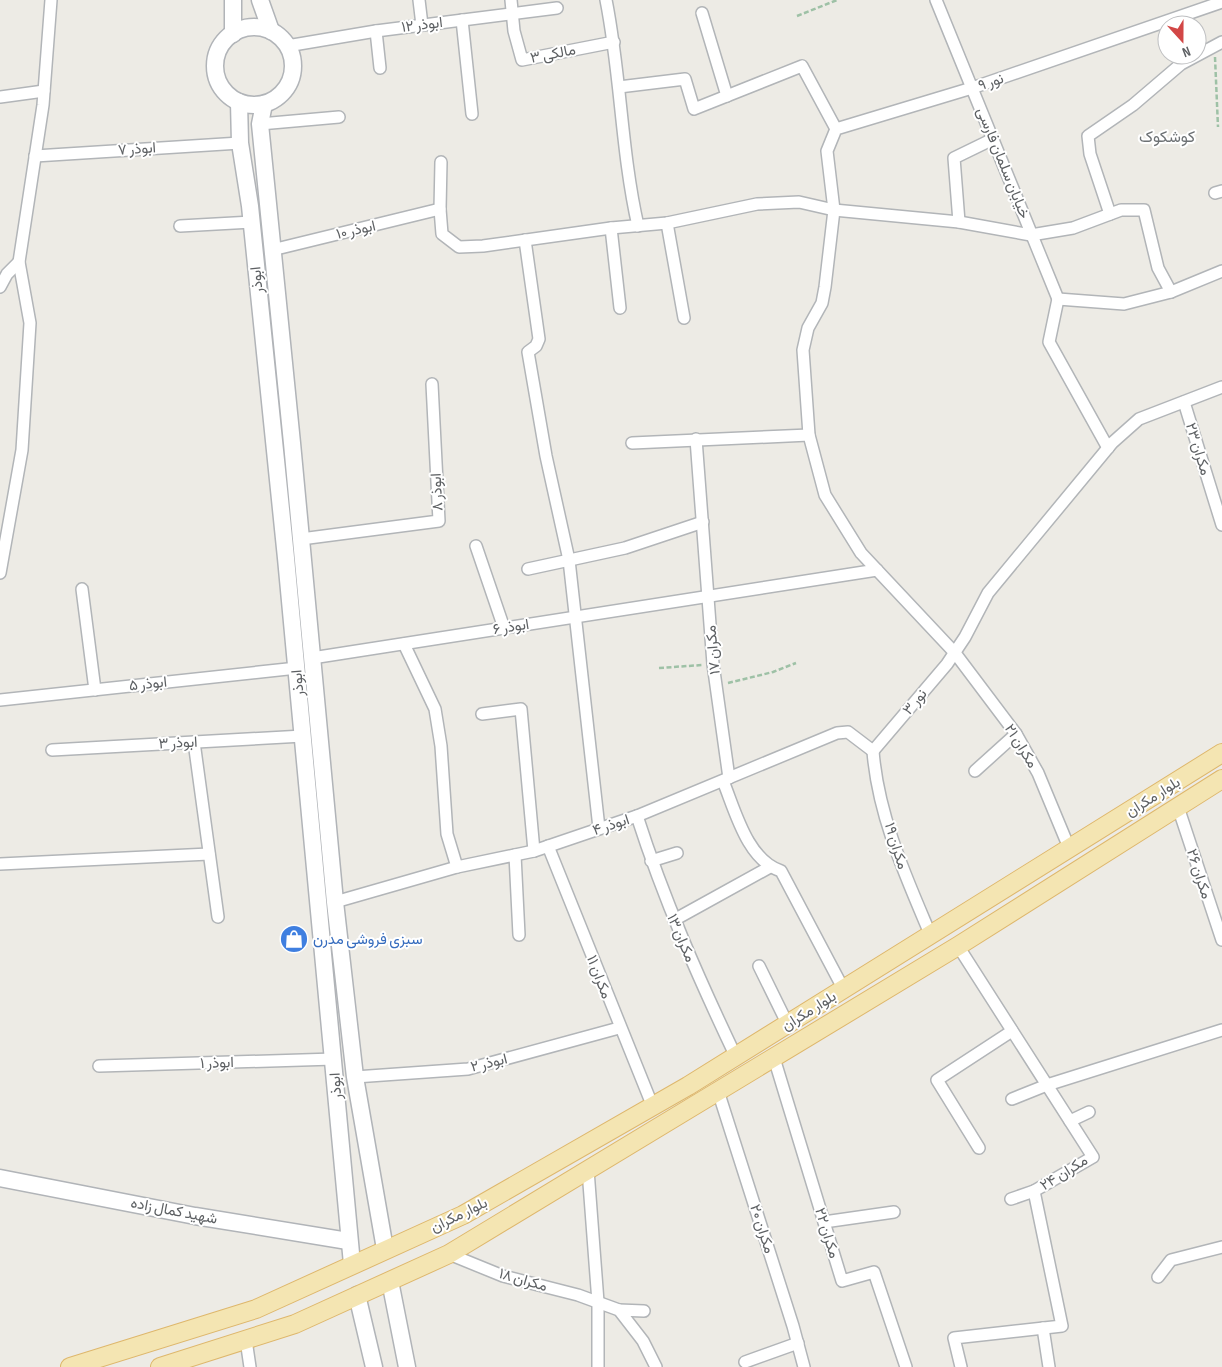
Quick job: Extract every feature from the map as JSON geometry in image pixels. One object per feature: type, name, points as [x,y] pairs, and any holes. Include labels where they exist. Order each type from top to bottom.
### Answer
[{"type":"main road","points":[[233,0],[233,34]]},
{"type":"main road","points":[[260,0],[271,31]]},
{"type":"main road","points":[[258,28],[271,31],[282,39],[286,46],[293,63],[292,76],[286,89],[276,98],[264,104],[251,105],[239,102],[229,96],[221,87],[216,76],[215,64],[218,52],[233,34],[244,29],[258,28]]},
{"type":"main road","name":"ابوذر","points":[[239,102],[240,143],[252,222],[329,1003],[348,1241],[352,1264]]},
{"type":"main road","name":"ابوذر","points":[[264,104],[260,124],[301,539],[334,902],[355,1077],[385,1249]]},
{"type":"main road","name":"بلوار مکران","points":[[352,1264],[463,1215],[653,1106],[788,1025],[1222,753]]},
{"type":"main road","points":[[160,1367],[295,1324],[449,1254],[958,946],[1222,779]]},
{"type":"main road","points":[[329,1003],[346,1002]]},
{"type":"main road","name":"شهید کمال زاده","points":[[0,1178],[195,1216],[348,1241]]},
{"type":"main road","points":[[385,1249],[407,1367]]},
{"type":"main road","points":[[70,1367],[256,1309],[352,1264],[357,1295],[374,1367]]},
{"type":"street","points":[[0,572],[22,450],[30,323],[19,262],[44,91],[51,0]]},
{"type":"street","points":[[419,0],[422,25]]},
{"type":"street","name":"مالکی ۳","points":[[511,0],[514,30],[522,60],[614,42]]},
{"type":"street","points":[[606,0],[614,42],[628,181],[638,226]]},
{"type":"street","name":"خیابان سلمان فارسی","points":[[936,0],[1058,299]]},
{"type":"street","name":"نور ۹","points":[[836,129],[972,88],[1222,2]]},
{"type":"street","name":"ابوذر ۱۲","points":[[286,46],[376,31],[557,8]]},
{"type":"street","points":[[702,13],[727,96]]},
{"type":"street","points":[[462,20],[472,114]]},
{"type":"street","points":[[376,31],[380,68]]},
{"type":"street","points":[[1110,214],[1090,154],[1088,136],[1133,105],[1181,64],[1218,44]]},
{"type":"street","points":[[619,87],[685,79],[694,109],[802,66],[836,129],[827,151],[834,210]]},
{"type":"street","points":[[0,96],[44,91]]},
{"type":"street","points":[[260,124],[339,117]]},
{"type":"street","points":[[959,222],[954,158],[993,139]]},
{"type":"street","name":"ابوذر ۷","points":[[35,156],[240,143]]},
{"type":"street","points":[[441,162],[440,209],[442,234],[460,247],[667,223],[757,204],[799,202],[834,210],[959,222],[1031,235],[1073,228],[1121,210],[1144,210],[1158,268],[1171,292]]},
{"type":"street","name":"ابوذر ۱۰","points":[[272,250],[440,209]]},
{"type":"street","name":"مکران ۲۱","points":[[834,210],[822,303],[808,328],[803,350],[809,435],[825,495],[861,553],[954,653],[1016,734],[1038,773],[1070,850]]},
{"type":"street","points":[[180,226],[252,222]]},
{"type":"street","points":[[667,223],[684,318]]},
{"type":"street","points":[[611,228],[620,308]]},
{"type":"street","points":[[524,240],[539,338],[536,346],[528,352],[546,456],[569,560],[599,828]]},
{"type":"street","points":[[0,287],[7,274],[19,262]]},
{"type":"street","points":[[1108,448],[1049,342],[1058,299],[1124,304],[1171,292],[1222,271]]},
{"type":"street","name":"ابوذر ۸","points":[[301,539],[439,521],[432,384]]},
{"type":"street","name":"نور ۳","points":[[874,751],[954,653],[988,593],[1108,448],[1139,419],[1222,387]]},
{"type":"street","name":"مکران ۲۳","points":[[1184,402],[1222,525]]},
{"type":"street","points":[[632,443],[809,435]]},
{"type":"street","name":"مکران ۱۷","points":[[696,439],[713,664],[726,779],[748,841],[770,867],[781,871],[844,990]]},
{"type":"street","points":[[528,569],[625,548],[703,522]]},
{"type":"street","points":[[476,546],[504,628]]},
{"type":"street","name":"ابوذر ۶","points":[[312,658],[877,570]]},
{"type":"street","points":[[82,589],[95,690]]},
{"type":"street","points":[[404,644],[435,709],[441,746],[447,834],[457,867]]},
{"type":"street","name":"ابوذر ۵","points":[[0,700],[296,668]]},
{"type":"street","points":[[482,714],[521,708],[534,851]]},
{"type":"street","name":"ابوذر ۴","points":[[334,902],[457,867],[534,851],[637,816],[837,732],[848,732],[874,751]]},
{"type":"street","points":[[975,771],[1016,734]]},
{"type":"street","name":"ابوذر ۳","points":[[52,750],[303,736]]},
{"type":"street","points":[[194,742],[218,917]]},
{"type":"street","name":"مکران ۱۹","points":[[874,751],[875,778],[900,865],[931,936]]},
{"type":"street","name":"مکران ۲۶","points":[[1178,807],[1222,940]]},
{"type":"street","name":"مکران ۱۳","points":[[637,816],[651,861],[688,957],[736,1057]]},
{"type":"street","name":"مکران ۱۱","points":[[548,846],[653,1106]]},
{"type":"street","points":[[651,861],[677,853]]},
{"type":"street","points":[[0,864],[209,854]]},
{"type":"street","points":[[515,855],[518,934]]},
{"type":"street","points":[[674,920],[770,867]]},
{"type":"street","name":"مکران ۲۴","points":[[958,946],[1093,1157],[1034,1191],[1062,1326],[954,1338],[961,1367]]},
{"type":"street","points":[[760,966],[788,1025]]},
{"type":"street","name":"ابوذر ۲","points":[[355,1077],[468,1069],[620,1028]]},
{"type":"street","points":[[1012,1099],[1047,1085],[1222,1030]]},
{"type":"street","points":[[979,1148],[938,1080],[1012,1031]]},
{"type":"street","name":"مکران ۲۲","points":[[774,1058],[842,1281],[874,1272],[906,1367]]},
{"type":"street","name":"ابوذر ۱","points":[[99,1066],[334,1059]]},
{"type":"street","name":"مکران ۲۰","points":[[718,1091],[804,1367]]},
{"type":"street","points":[[1070,1120],[1089,1112]]},
{"type":"street","points":[[588,1170],[598,1302],[598,1367]]},
{"type":"street","points":[[1011,1199],[1034,1191]]},
{"type":"street","points":[[824,1222],[894,1212]]},
{"type":"street","points":[[1158,1277],[1171,1260],[1222,1246]]},
{"type":"street","name":"مکران ۱۸","points":[[449,1254],[503,1276],[578,1295],[619,1310]]},
{"type":"street","points":[[619,1310],[644,1311]]},
{"type":"street","points":[[619,1310],[643,1341],[656,1367]]},
{"type":"street","points":[[1043,1328],[1049,1367]]},
{"type":"street","points":[[246,1340],[250,1367]]},
{"type":"street","points":[[745,1362],[798,1343]]},
{"type":"path","points":[[797,16],[837,0]]},
{"type":"path","points":[[1218,44],[1218,127]]},
{"type":"path","points":[[716,686],[773,672],[796,663]]},
{"type":"path","points":[[659,668],[713,664]]},
{"type":"place","name":"سبزی فروشی مدرن","points":[[294,939]]},
{"type":"district","name":"کوشکوک","points":[[1167,137]]}]
